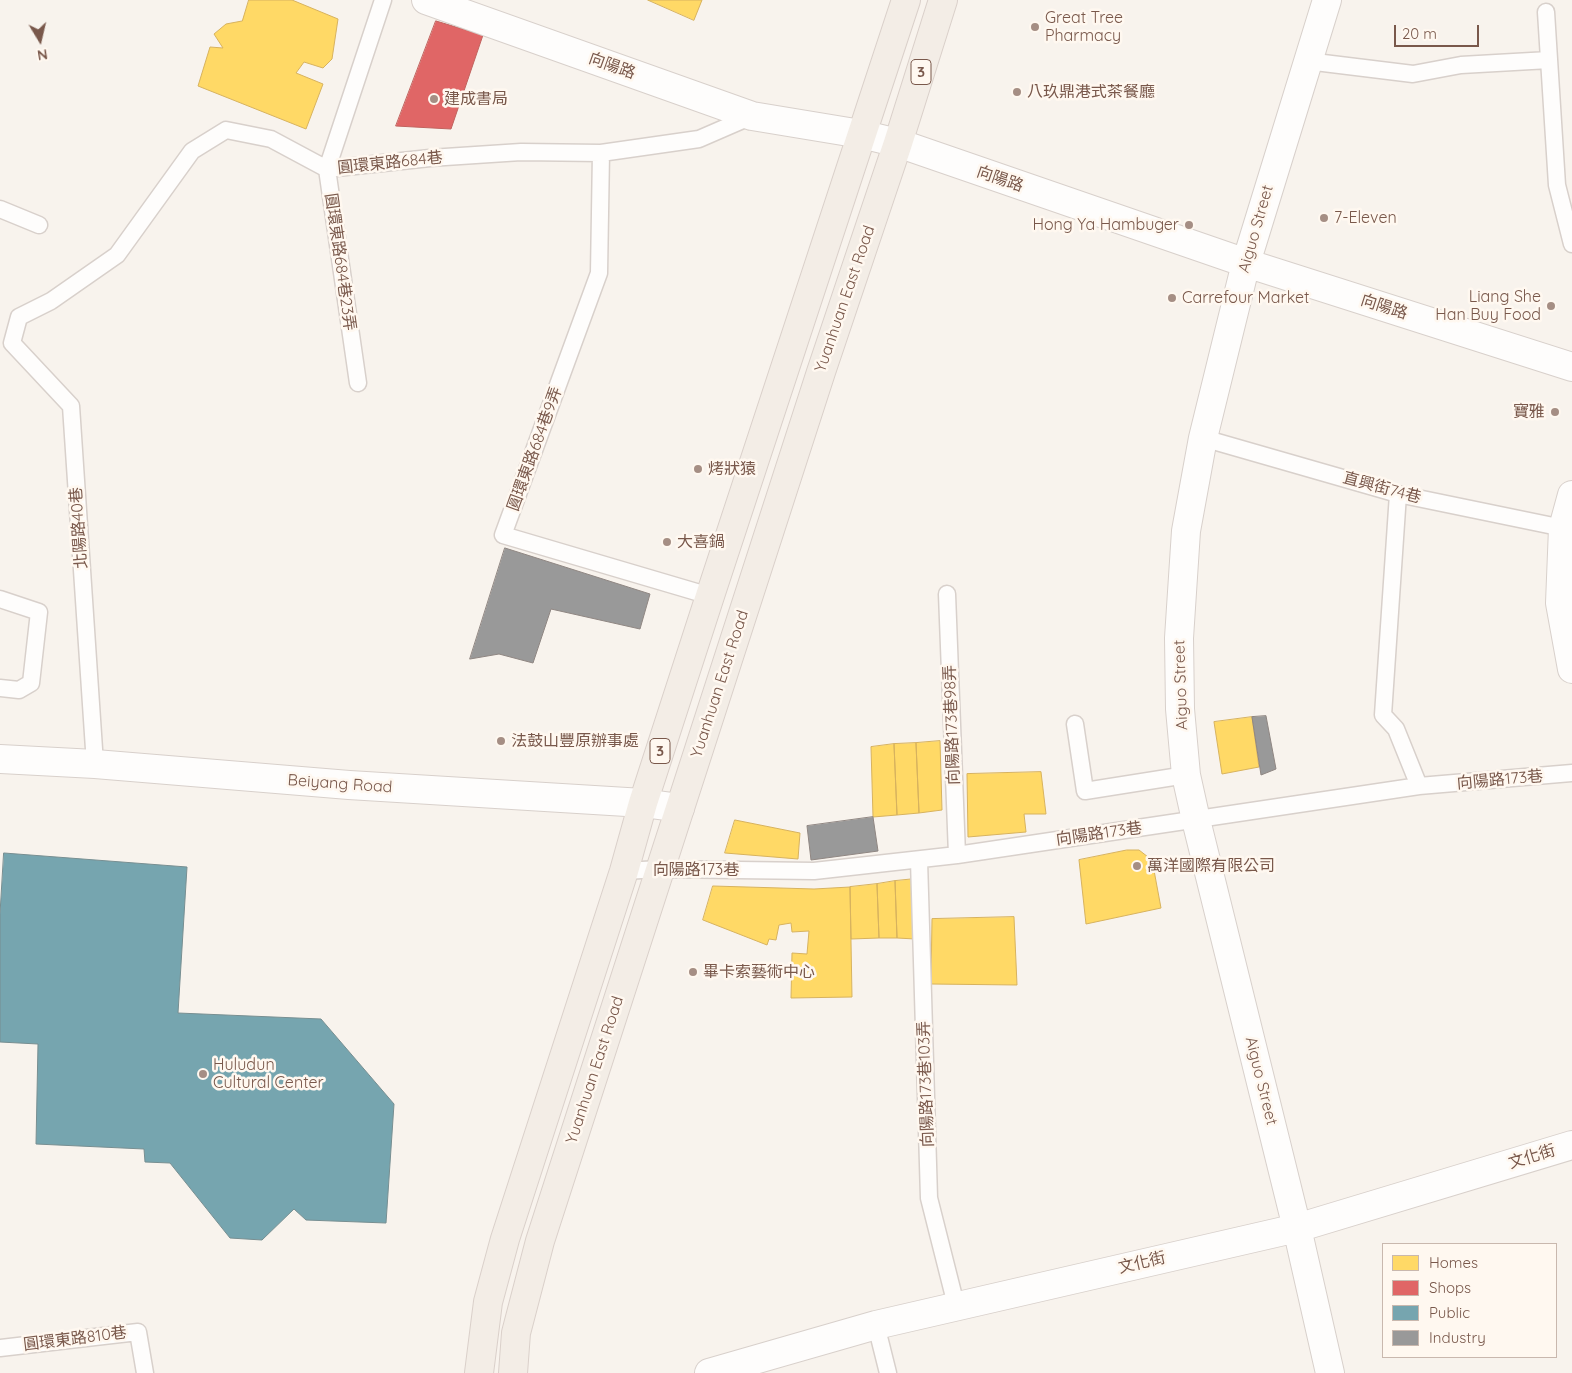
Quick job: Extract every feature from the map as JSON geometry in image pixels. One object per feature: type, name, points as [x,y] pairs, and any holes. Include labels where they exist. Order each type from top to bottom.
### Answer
[{"type":"main road","name":"Yuanhuan East Road","points":[[479,1373],[488,1302],[505,1239],[624,871],[643,803],[906,0]]},
{"type":"main road","name":"Yuanhuan East Road","points":[[513,1373],[516,1333],[540,1241],[821,372],[944,0]]},
{"type":"street","name":"向陽路","points":[[426,0],[752,116],[861,134],[898,143],[1246,263],[1572,367]]},
{"type":"street","name":"Aiguo Street","points":[[1327,0],[1246,263],[1203,438],[1186,531],[1179,638],[1180,709],[1186,774],[1297,1228],[1330,1373]]},
{"type":"street","points":[[1572,495],[1563,528],[1560,603],[1572,669]]},
{"type":"street","name":"Beiyang Road","points":[[0,759],[95,764],[349,785],[643,803],[680,808]]},
{"type":"street","name":"文化街","points":[[709,1373],[876,1325],[956,1305],[1297,1228],[1572,1145]]},
{"type":"lane","name":"圓環東路684巷23弄","points":[[358,383],[327,169],[383,0]]},
{"type":"lane","points":[[1546,12],[1557,185],[1572,244]]},
{"type":"lane","points":[[1307,61],[1413,74],[1461,65],[1549,60]]},
{"type":"lane","name":"圓環東路684巷","points":[[18,316],[51,301],[116,255],[192,151],[226,130],[271,139],[327,169],[430,158],[521,152],[601,153],[699,140],[752,116]]},
{"type":"lane","name":"圓環東路684巷9弄","points":[[601,153],[599,273],[503,535],[710,596]]},
{"type":"lane","points":[[0,209],[38,224]]},
{"type":"lane","name":"北陽路40巷","points":[[18,316],[12,343],[71,406],[95,764]]},
{"type":"lane","name":"直興街74巷","points":[[1203,438],[1398,494],[1563,528]]},
{"type":"lane","points":[[1398,494],[1383,715],[1396,729],[1419,786]]},
{"type":"lane","name":"向陽路173巷98弄","points":[[947,594],[957,855]]},
{"type":"lane","points":[[0,599],[39,612],[31,683],[19,690],[0,688]]},
{"type":"lane","points":[[1075,724],[1085,791],[1186,774]]},
{"type":"lane","name":"向陽路173巷","points":[[624,871],[660,869],[814,871],[957,855],[1419,786],[1572,774]]},
{"type":"lane","name":"向陽路173巷103弄","points":[[919,860],[929,1198],[956,1305]]},
{"type":"lane","points":[[876,1325],[888,1373]]},
{"type":"lane","name":"圓環東路810巷","points":[[0,1348],[138,1332],[145,1373]]},
{"type":"building: Homes","points":[[249,0],[292,0],[338,19],[332,59],[323,68],[304,62],[296,73],[323,84],[306,129],[198,86],[210,47],[223,48],[214,34],[226,24],[242,21]]},
{"type":"building: Homes","points":[[648,0],[702,0],[694,20]]},
{"type":"building: Homes","points":[[1252,717],[1259,767],[1222,774],[1214,722]]},
{"type":"building: Homes","points":[[940,741],[942,810],[919,813],[916,743]]},
{"type":"building: Homes","points":[[916,743],[919,813],[897,815],[894,744]]},
{"type":"building: Homes","points":[[894,744],[897,815],[873,817],[871,747]]},
{"type":"building: Homes","points":[[1041,772],[1046,814],[1024,814],[1026,832],[968,837],[967,774]]},
{"type":"building: Homes","points":[[735,820],[800,833],[798,859],[725,853]]},
{"type":"building: Homes","points":[[1127,850],[1139,850],[1148,857],[1153,865],[1161,908],[1086,924],[1079,860]]},
{"type":"building: Homes","points":[[915,879],[915,939],[897,938],[895,881]]},
{"type":"building: Homes","points":[[895,881],[897,938],[879,938],[877,884]]},
{"type":"building: Homes","points":[[877,884],[879,938],[851,939],[850,887]]},
{"type":"building: Homes","points":[[713,886],[814,889],[850,887],[852,997],[791,998],[792,953],[807,954],[809,931],[792,932],[791,923],[779,925],[776,940],[769,939],[767,945],[703,920]]},
{"type":"building: Homes","points":[[1014,917],[1017,985],[931,984],[932,919]]},
{"type":"building: Shops","name":"建成書局","points":[[436,21],[483,35],[451,129],[396,126]]},
{"type":"building: Public","name":"Huludun Cultural Center","points":[[4,853],[187,867],[178,1013],[321,1019],[394,1104],[386,1223],[306,1220],[294,1209],[262,1240],[230,1238],[170,1163],[145,1162],[144,1149],[36,1144],[38,1044],[0,1042],[0,914]]},
{"type":"building: Industry","points":[[505,548],[650,594],[640,629],[551,609],[533,663],[499,654],[470,659]]},
{"type":"building: Industry","points":[[1266,716],[1276,769],[1261,775],[1252,717]]},
{"type":"building: Industry","points":[[873,817],[878,851],[811,860],[807,826]]},
{"type":"place","name":"Great Tree Pharmacy","points":[[1035,27]]},
{"type":"place","name":"八玖鼎港式茶餐廳","points":[[1017,92]]},
{"type":"place","name":"建成書局","points":[[434,99]]},
{"type":"place","name":"7-Eleven","points":[[1324,218]]},
{"type":"place","name":"Hong Ya Hambuger","points":[[1189,225]]},
{"type":"place","name":"Carrefour Market","points":[[1172,298]]},
{"type":"place","name":"Liang She Han Buy Food","points":[[1551,306]]},
{"type":"place","name":"寶雅","points":[[1555,412]]},
{"type":"place","name":"烤狀猿","points":[[698,469]]},
{"type":"place","name":"大喜鍋","points":[[667,542]]},
{"type":"place","name":"法鼓山豐原辦事處","points":[[501,741]]},
{"type":"place","name":"萬洋國際有限公司","points":[[1137,866]]},
{"type":"place","name":"畢卡索藝術中心","points":[[693,972]]},
{"type":"place","name":"Huludun Cultural Center","points":[[203,1074]]}]
